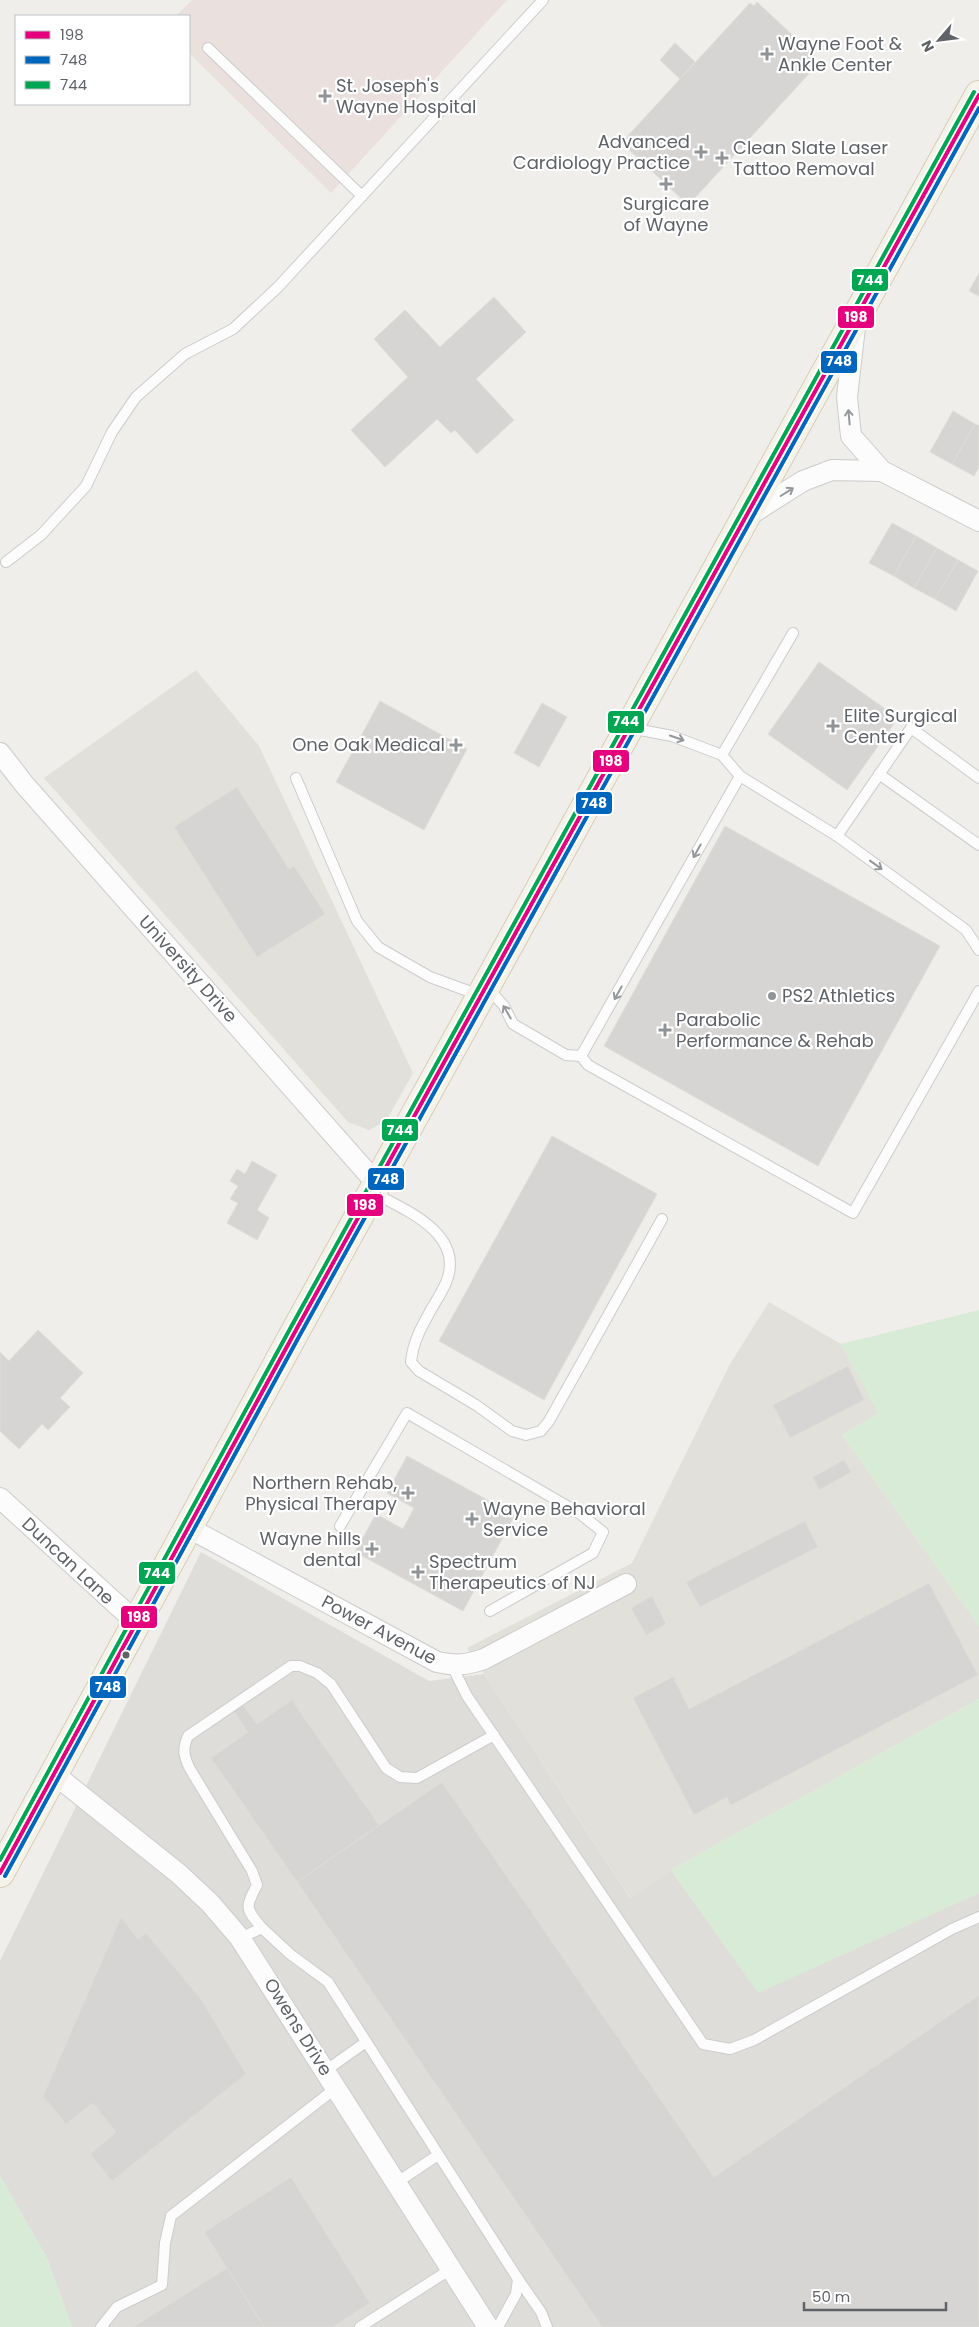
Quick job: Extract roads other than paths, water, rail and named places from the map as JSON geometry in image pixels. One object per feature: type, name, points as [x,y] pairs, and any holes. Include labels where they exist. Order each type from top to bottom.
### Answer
[{"type":"main road","points":[[0,1873],[483,991],[979,94]]},
{"type":"street","points":[[856,318],[847,397],[851,436],[882,471],[979,521]]},
{"type":"street","points":[[745,518],[803,481],[832,470],[882,471]]},
{"type":"street","name":"University Drive","points":[[0,753],[24,784],[375,1188]]},
{"type":"street","name":"Duncan Lane","points":[[0,1498],[137,1623]]},
{"type":"street","name":"Power Avenue","points":[[189,1528],[431,1659],[452,1666],[484,1659],[626,1584]]},
{"type":"street","name":"Owens Drive","points":[[54,1774],[180,1874],[210,1903],[240,1938],[488,2327]]},
{"type":"lane","points":[[6,562],[41,535],[86,486],[112,432],[136,397],[185,354],[233,329],[278,287],[543,0]]},
{"type":"lane","points":[[208,48],[362,196]]},
{"type":"lane","points":[[722,755],[793,633]]},
{"type":"lane","points":[[629,728],[672,736],[722,755],[740,776],[837,836],[966,930],[979,950]]},
{"type":"lane","points":[[837,836],[912,728],[979,778]]},
{"type":"lane","points":[[879,774],[979,845]]},
{"type":"lane","points":[[580,1056],[740,776]]},
{"type":"lane","points":[[296,778],[357,921],[378,947],[430,977],[483,991],[504,1006],[513,1024],[566,1056],[580,1056],[588,1065],[854,1213],[979,991]]},
{"type":"lane","points":[[375,1188],[418,1216],[444,1240],[450,1259],[448,1278],[413,1344],[411,1362],[419,1371],[476,1405],[512,1431],[526,1435],[541,1431],[549,1421],[662,1220]]},
{"type":"lane","points":[[340,1526],[407,1412],[579,1513],[602,1532],[593,1553],[490,1611]]},
{"type":"lane","points":[[494,1735],[417,1778],[400,1777],[386,1768],[331,1684],[317,1673],[300,1666],[290,1666],[188,1736],[184,1746],[184,1756],[252,1871],[257,1885],[247,1906],[247,1911],[290,1954],[328,1982],[541,2312],[548,2327]]},
{"type":"lane","points":[[452,1666],[467,1696],[703,2044],[730,2050],[754,2040],[952,1929],[979,1917]]},
{"type":"lane","points":[[240,1938],[262,1928]]},
{"type":"lane","points":[[325,2071],[366,2042]]},
{"type":"lane","points":[[101,2327],[118,2307],[162,2285],[165,2243],[171,2216],[336,2088]]},
{"type":"lane","points":[[396,2183],[438,2155]]},
{"type":"lane","points":[[360,2327],[451,2270]]},
{"type":"lane","points":[[498,2327],[516,2294],[518,2279]]},
{"type":"place","name":"Wayne Foot & Ankle Center","points":[[767,54]]},
{"type":"place","name":"St. Joseph's Wayne Hospital","points":[[325,96]]},
{"type":"place","name":"Advanced Cardiology Practice","points":[[701,152]]},
{"type":"place","name":"Clean Slate Laser Tattoo Removal","points":[[722,158]]},
{"type":"place","name":"Surgicare of Wayne","points":[[666,184]]},
{"type":"place","name":"Elite Surgical Center","points":[[833,726]]},
{"type":"place","name":"One Oak Medical","points":[[456,745]]},
{"type":"place","name":"PS2 Athletics","points":[[772,996]]},
{"type":"place","name":"Parabolic Performance & Rehab","points":[[665,1030]]},
{"type":"place","name":"Northern Rehab, Physical Therapy","points":[[408,1493]]},
{"type":"place","name":"Wayne Behavioral Service","points":[[472,1519]]},
{"type":"place","name":"Wayne hills dental","points":[[372,1549]]},
{"type":"place","name":"Spectrum Therapeutics of NJ","points":[[418,1572]]}]
